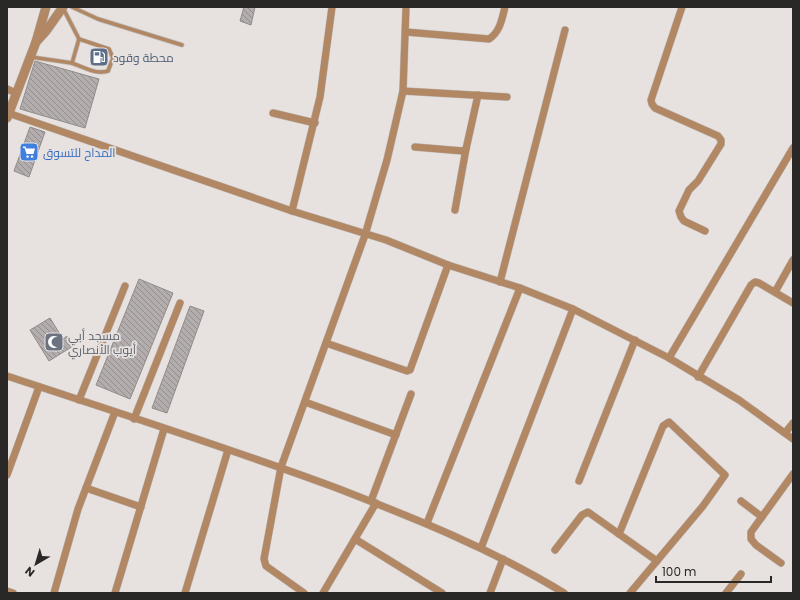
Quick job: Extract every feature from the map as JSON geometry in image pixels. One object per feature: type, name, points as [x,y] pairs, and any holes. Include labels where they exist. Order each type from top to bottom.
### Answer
[{"type":"street","points":[[46,7],[36,42],[8,115],[292,211],[386,240],[448,265],[520,288],[573,309],[669,358],[698,377],[739,400],[793,439]]},
{"type":"street","points":[[36,42],[66,7]]},
{"type":"street","points":[[292,211],[315,123],[332,7]]},
{"type":"street","points":[[304,593],[266,566],[264,559],[281,468],[366,235],[387,160],[403,91],[406,7]]},
{"type":"street","points":[[406,32],[489,40],[494,37],[499,28],[505,7]]},
{"type":"street","points":[[682,7],[651,100],[655,108],[718,136],[721,140],[721,144],[698,181],[688,190],[679,211],[684,220],[706,231]]},
{"type":"street","points":[[500,282],[565,30]]},
{"type":"street","points":[[7,89],[16,93]]},
{"type":"street","points":[[403,91],[507,97]]},
{"type":"street","points":[[455,210],[478,95]]},
{"type":"street","points":[[273,113],[315,123]]},
{"type":"street","points":[[415,148],[463,151],[466,149]]},
{"type":"street","points":[[669,358],[793,148]]},
{"type":"street","points":[[775,292],[793,260]]},
{"type":"street","points":[[326,343],[407,371],[410,370],[448,265]]},
{"type":"street","points":[[698,377],[751,285],[755,282],[759,283],[793,303]]},
{"type":"street","points":[[79,400],[125,286]]},
{"type":"street","points":[[427,523],[520,288]]},
{"type":"street","points":[[134,419],[180,303]]},
{"type":"street","points":[[481,548],[573,309]]},
{"type":"street","points":[[579,481],[635,340]]},
{"type":"street","points":[[7,376],[281,468],[427,523],[481,548],[564,593]]},
{"type":"street","points":[[7,475],[39,387]]},
{"type":"street","points":[[322,593],[355,539],[373,502],[411,394]]},
{"type":"street","points":[[305,402],[396,435]]},
{"type":"street","points":[[54,593],[78,509],[115,412]]},
{"type":"street","points":[[619,534],[663,426],[669,422],[725,475],[703,506],[630,593]]},
{"type":"street","points":[[785,433],[793,423]]},
{"type":"street","points":[[115,593],[164,429]]},
{"type":"street","points":[[185,593],[228,450]]},
{"type":"street","points":[[781,563],[756,545],[751,539],[751,532],[793,474]]},
{"type":"street","points":[[86,488],[141,507]]},
{"type":"street","points":[[741,502],[762,517]]},
{"type":"street","points":[[555,550],[585,512],[588,512],[657,561]]},
{"type":"street","points":[[355,539],[442,593]]},
{"type":"street","points":[[490,593],[502,559]]},
{"type":"street","points":[[726,593],[741,574]]},
{"type":"street","points":[[7,591],[13,593]]},
{"type":"lane","points":[[66,7],[79,39],[72,63]]},
{"type":"lane","points":[[66,7],[98,19],[182,45]]},
{"type":"lane","points":[[30,56],[72,63],[97,72],[108,71],[113,58],[109,49],[79,39]]},
{"type":"building","points":[[244,7],[255,7],[251,25],[240,21]]},
{"type":"building","points":[[35,61],[99,79],[85,128],[20,109]]},
{"type":"building","name":"المداح للتسوق","points":[[30,127],[45,132],[29,177],[14,171]]},
{"type":"building","points":[[139,279],[173,293],[130,399],[96,385]]},
{"type":"building","points":[[190,306],[204,311],[167,413],[152,408]]},
{"type":"building","name":"مسجد أبي أيوب الأنصاري","points":[[50,318],[63,339],[67,336],[73,346],[49,361],[30,330]]},
{"type":"place","name":"محطة وقود","points":[[99,57]]},
{"type":"place","name":"المداح للتسوق","points":[[29,152]]},
{"type":"place","name":"مسجد أبي أيوب الأنصاري","points":[[54,342]]}]
